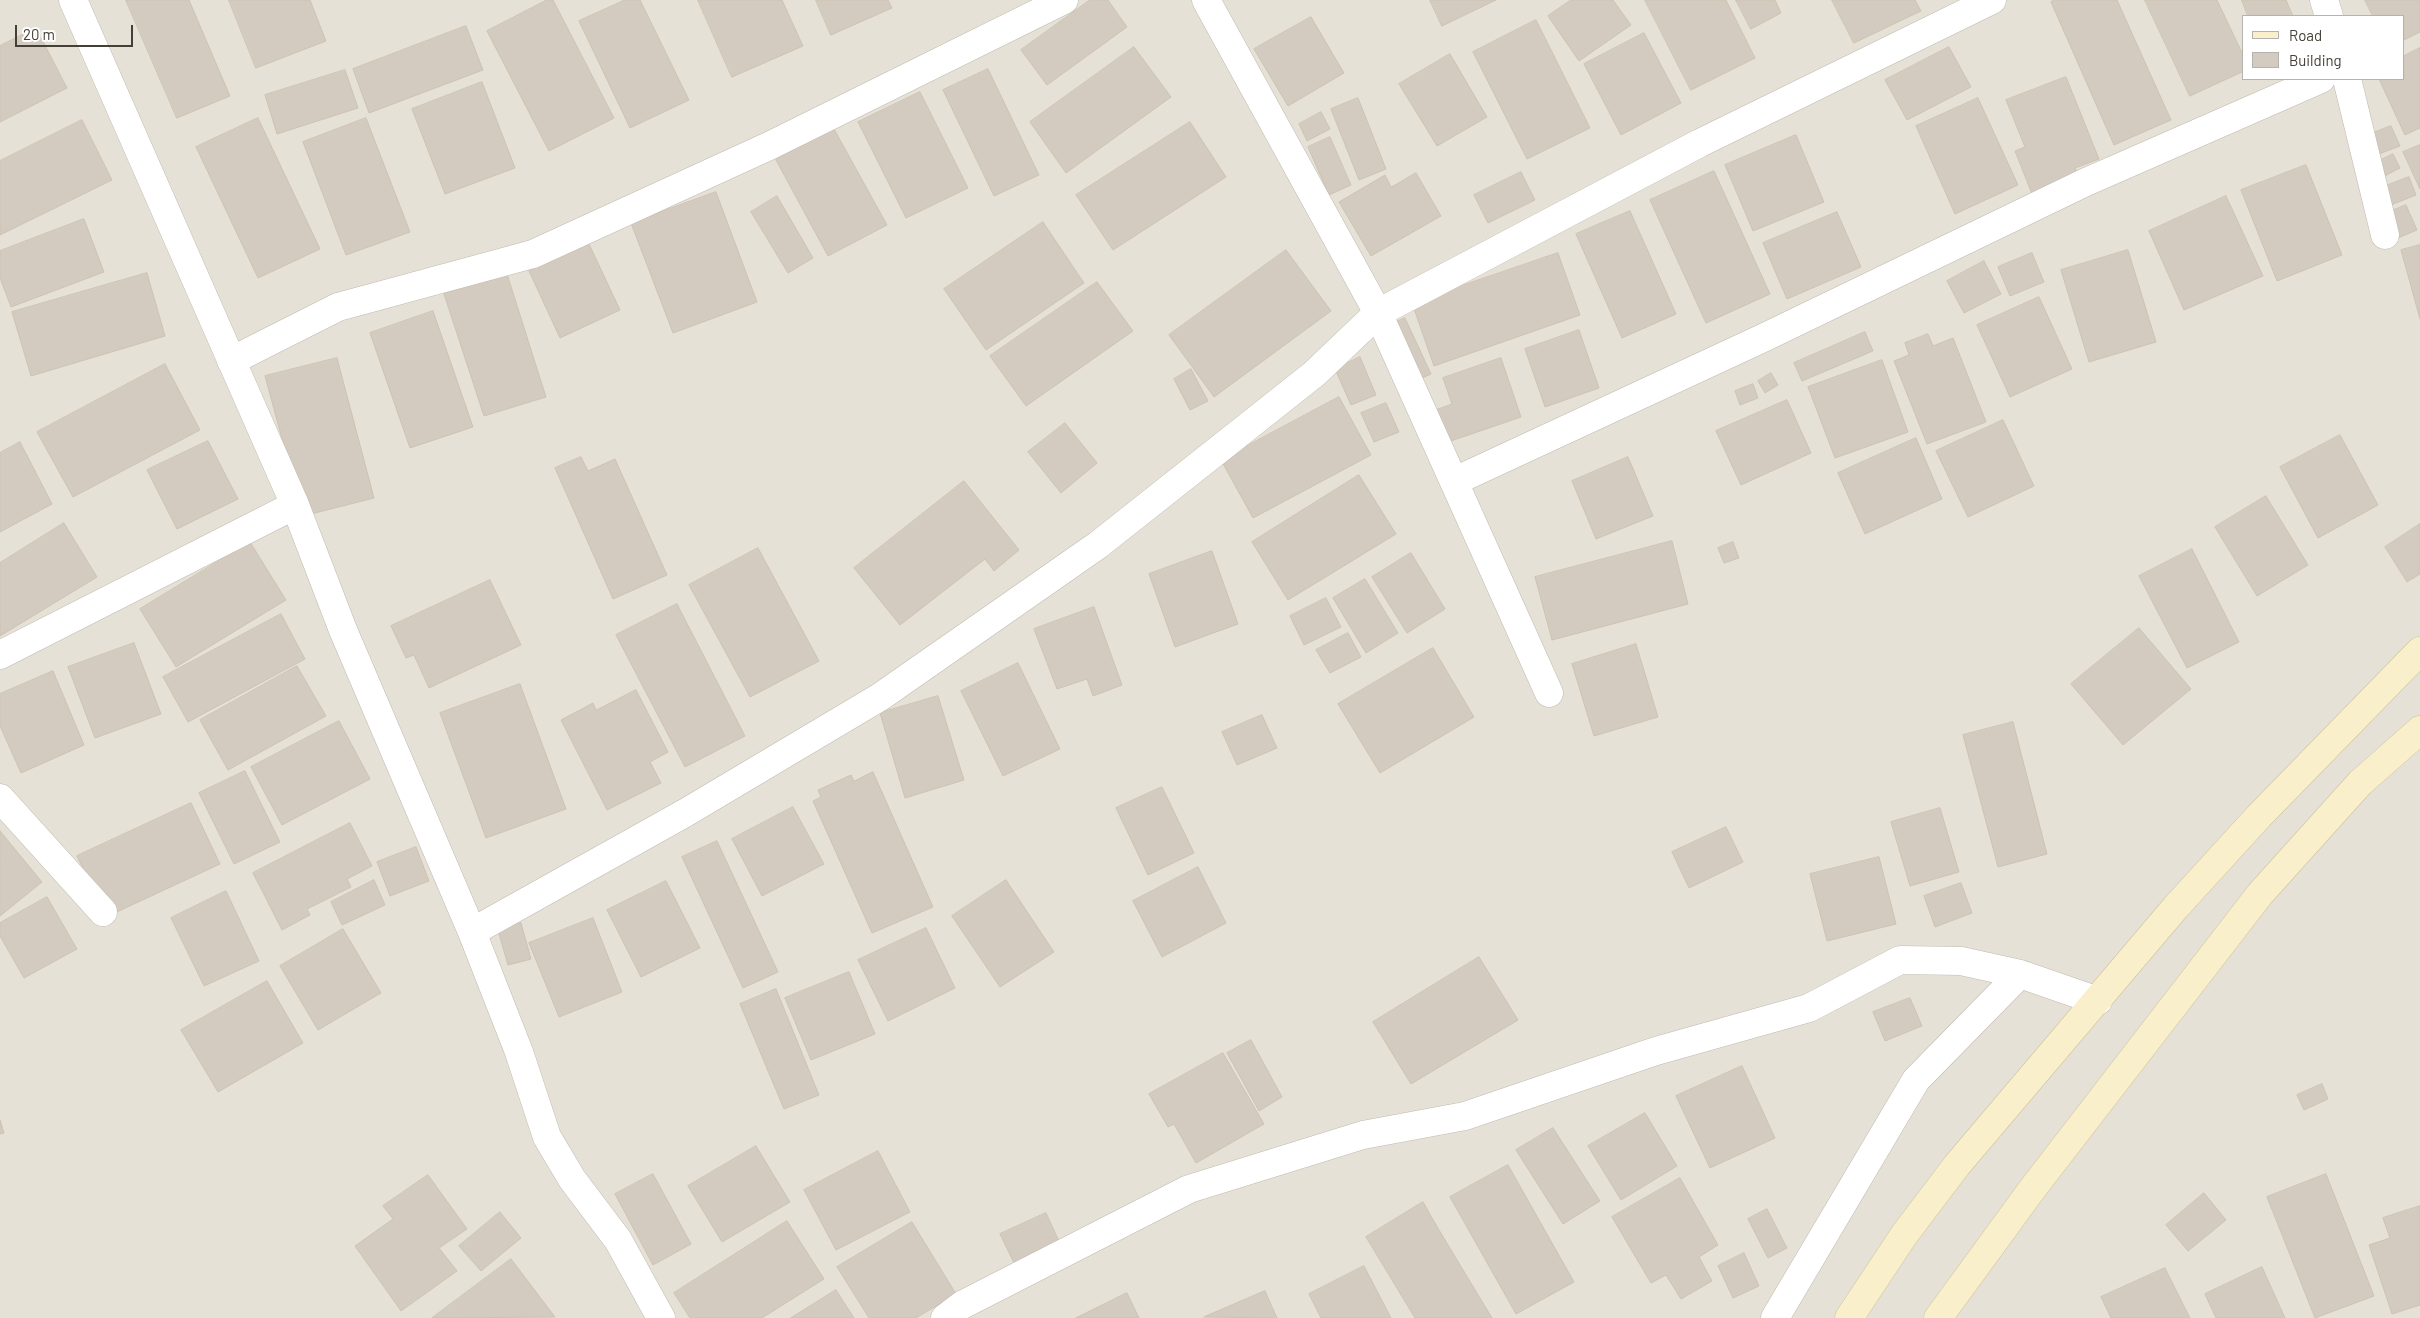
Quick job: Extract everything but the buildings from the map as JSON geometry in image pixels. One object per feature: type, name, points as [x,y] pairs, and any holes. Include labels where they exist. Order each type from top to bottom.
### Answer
[{"type":"main road","points":[[1849,1318],[1904,1235],[1957,1165],[2175,908],[2259,816],[2420,652]]},
{"type":"main road","points":[[1938,1318],[2027,1196],[2260,894],[2360,783],[2420,730]]},
{"type":"street","points":[[73,0],[295,505],[343,630],[472,932],[518,1052],[547,1136],[572,1179],[618,1240],[661,1318]]},
{"type":"street","points":[[231,361],[338,307],[533,254],[769,146],[1064,0]]},
{"type":"street","points":[[1206,0],[1378,313],[1549,693]]},
{"type":"street","points":[[472,932],[685,813],[880,697],[1098,545],[1314,374],[1378,313],[1700,143],[1992,0]]},
{"type":"street","points":[[2324,0],[2329,15]]},
{"type":"street","points":[[1455,482],[1772,334],[2086,182],[2319,80]]},
{"type":"street","points":[[2348,80],[2385,235]]},
{"type":"street","points":[[0,655],[295,505]]},
{"type":"street","points":[[0,798],[103,912]]},
{"type":"street","points":[[945,1318],[962,1306],[1190,1189],[1363,1135],[1464,1116],[1656,1051],[1809,1008],[1900,960],[1961,961],[2020,974],[2098,1000]]},
{"type":"street","points":[[1775,1318],[1916,1080],[2020,974]]},
{"type":"shaded area","points":[[0,0],[2420,0],[2420,1318],[0,1318]]}]
